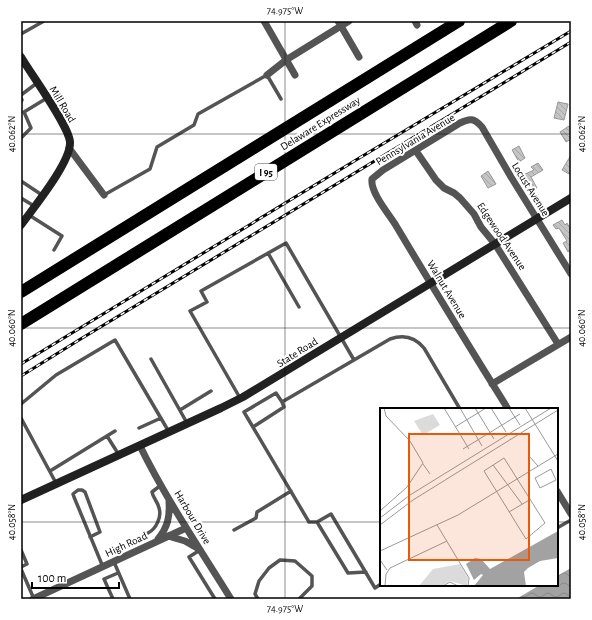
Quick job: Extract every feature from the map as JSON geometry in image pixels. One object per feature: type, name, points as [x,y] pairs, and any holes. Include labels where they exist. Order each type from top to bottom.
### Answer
[{"type":"highway","name":"Delaware Expressway","points":[[21,292],[459,21]]},
{"type":"highway","name":"Delaware Expressway","points":[[21,324],[511,21]]},
{"type":"main road","name":"Mill Road","points":[[21,58],[68,133],[70,148]]},
{"type":"main road","points":[[21,225],[65,162],[70,148]]},
{"type":"main road","name":"State Road","points":[[21,500],[188,424],[240,398],[537,220],[571,198]]},
{"type":"street","points":[[264,21],[295,75]]},
{"type":"street","points":[[267,75],[286,60],[339,24],[349,21]]},
{"type":"street","points":[[339,24],[359,57]]},
{"type":"street","name":"Pennsylvania Avenue","points":[[372,179],[383,170],[460,123],[471,119]]},
{"type":"street","name":"Locust Avenue","points":[[471,119],[475,120],[482,127],[571,274]]},
{"type":"street","points":[[70,148],[104,195]]},
{"type":"street","name":"Edgewood Avenue","points":[[416,151],[441,186],[454,193],[468,206],[481,227],[495,244],[558,344]]},
{"type":"street","name":"Walnut Avenue","points":[[372,179],[371,182],[376,196],[507,408]]},
{"type":"street","points":[[492,384],[571,337]]},
{"type":"street","name":"Harbour Drive","points":[[140,446],[186,528],[230,599]]},
{"type":"street","points":[[558,493],[571,514]]},
{"type":"street","points":[[156,542],[167,526],[170,512],[169,499]]},
{"type":"street","name":"High Road","points":[[36,598],[186,528]]},
{"type":"street","points":[[168,536],[185,541],[200,550]]},
{"type":"lane","points":[[21,34],[44,21]]},
{"type":"lane","points":[[104,195],[150,169],[157,147],[194,125],[198,114],[267,75],[281,99]]},
{"type":"lane","points":[[21,95],[37,83]]},
{"type":"lane","points":[[21,138],[31,128],[24,112],[47,98]]},
{"type":"lane","points":[[21,181],[42,196]]},
{"type":"lane","points":[[21,198],[34,206]]},
{"type":"lane","points":[[28,214],[62,236],[54,250]]},
{"type":"lane","points":[[240,398],[190,311],[207,302],[201,291],[286,243],[354,360]]},
{"type":"lane","points":[[268,253],[299,307]]},
{"type":"lane","points":[[282,402],[390,339],[397,336],[405,336],[413,338],[424,348],[459,408]]},
{"type":"lane","points":[[21,404],[56,375],[115,340],[170,432]]},
{"type":"lane","points":[[151,359],[188,424]]},
{"type":"lane","points":[[180,410],[211,391]]},
{"type":"lane","points":[[253,427],[284,407],[276,393],[244,412],[309,522],[317,522],[330,514],[376,588],[380,585]]},
{"type":"lane","points":[[21,418],[56,484]]},
{"type":"lane","points":[[139,428],[161,418]]},
{"type":"lane","points":[[50,471],[115,431]]},
{"type":"lane","points":[[107,436],[119,455]]},
{"type":"lane","points":[[148,534],[159,519],[159,507],[152,492],[161,485]]},
{"type":"lane","points":[[90,537],[100,532],[85,492],[78,490],[73,494],[90,537],[103,567]]},
{"type":"lane","points":[[234,530],[256,518],[258,512],[291,491]]},
{"type":"lane","points":[[558,527],[571,520]]},
{"type":"lane","points":[[317,522],[348,573],[366,572]]},
{"type":"lane","points":[[21,550],[27,564],[21,568],[36,598]]},
{"type":"lane","points":[[200,550],[189,557],[214,599]]},
{"type":"lane","points":[[258,599],[255,594],[258,581],[269,568],[280,560],[295,561],[312,576],[312,586],[299,599]]},
{"type":"lane","points":[[114,562],[130,599]]},
{"type":"lane","points":[[113,599],[104,579],[118,573]]},
{"type":"water","points":[[571,568],[571,599],[516,599],[538,586],[558,586],[558,575]]},
{"type":"building","points":[[558,102],[568,104],[564,120],[554,118]]},
{"type":"building","points":[[569,126],[571,130],[571,139],[566,142],[560,132]]},
{"type":"building","points":[[519,146],[525,158],[519,162],[512,150]]},
{"type":"building","points":[[571,155],[571,175],[562,170]]},
{"type":"building","points":[[538,163],[543,170],[531,177],[537,188],[529,192],[521,176],[534,170],[531,167]]},
{"type":"building","points":[[488,171],[496,184],[488,188],[481,176]]},
{"type":"building","points":[[562,220],[565,225],[567,223],[571,230],[571,250],[568,252],[563,243],[567,241],[559,228],[556,229],[553,225]]},
{"type":"railway","points":[[21,364],[571,31]]},
{"type":"railway","points":[[21,376],[571,42]]}]
